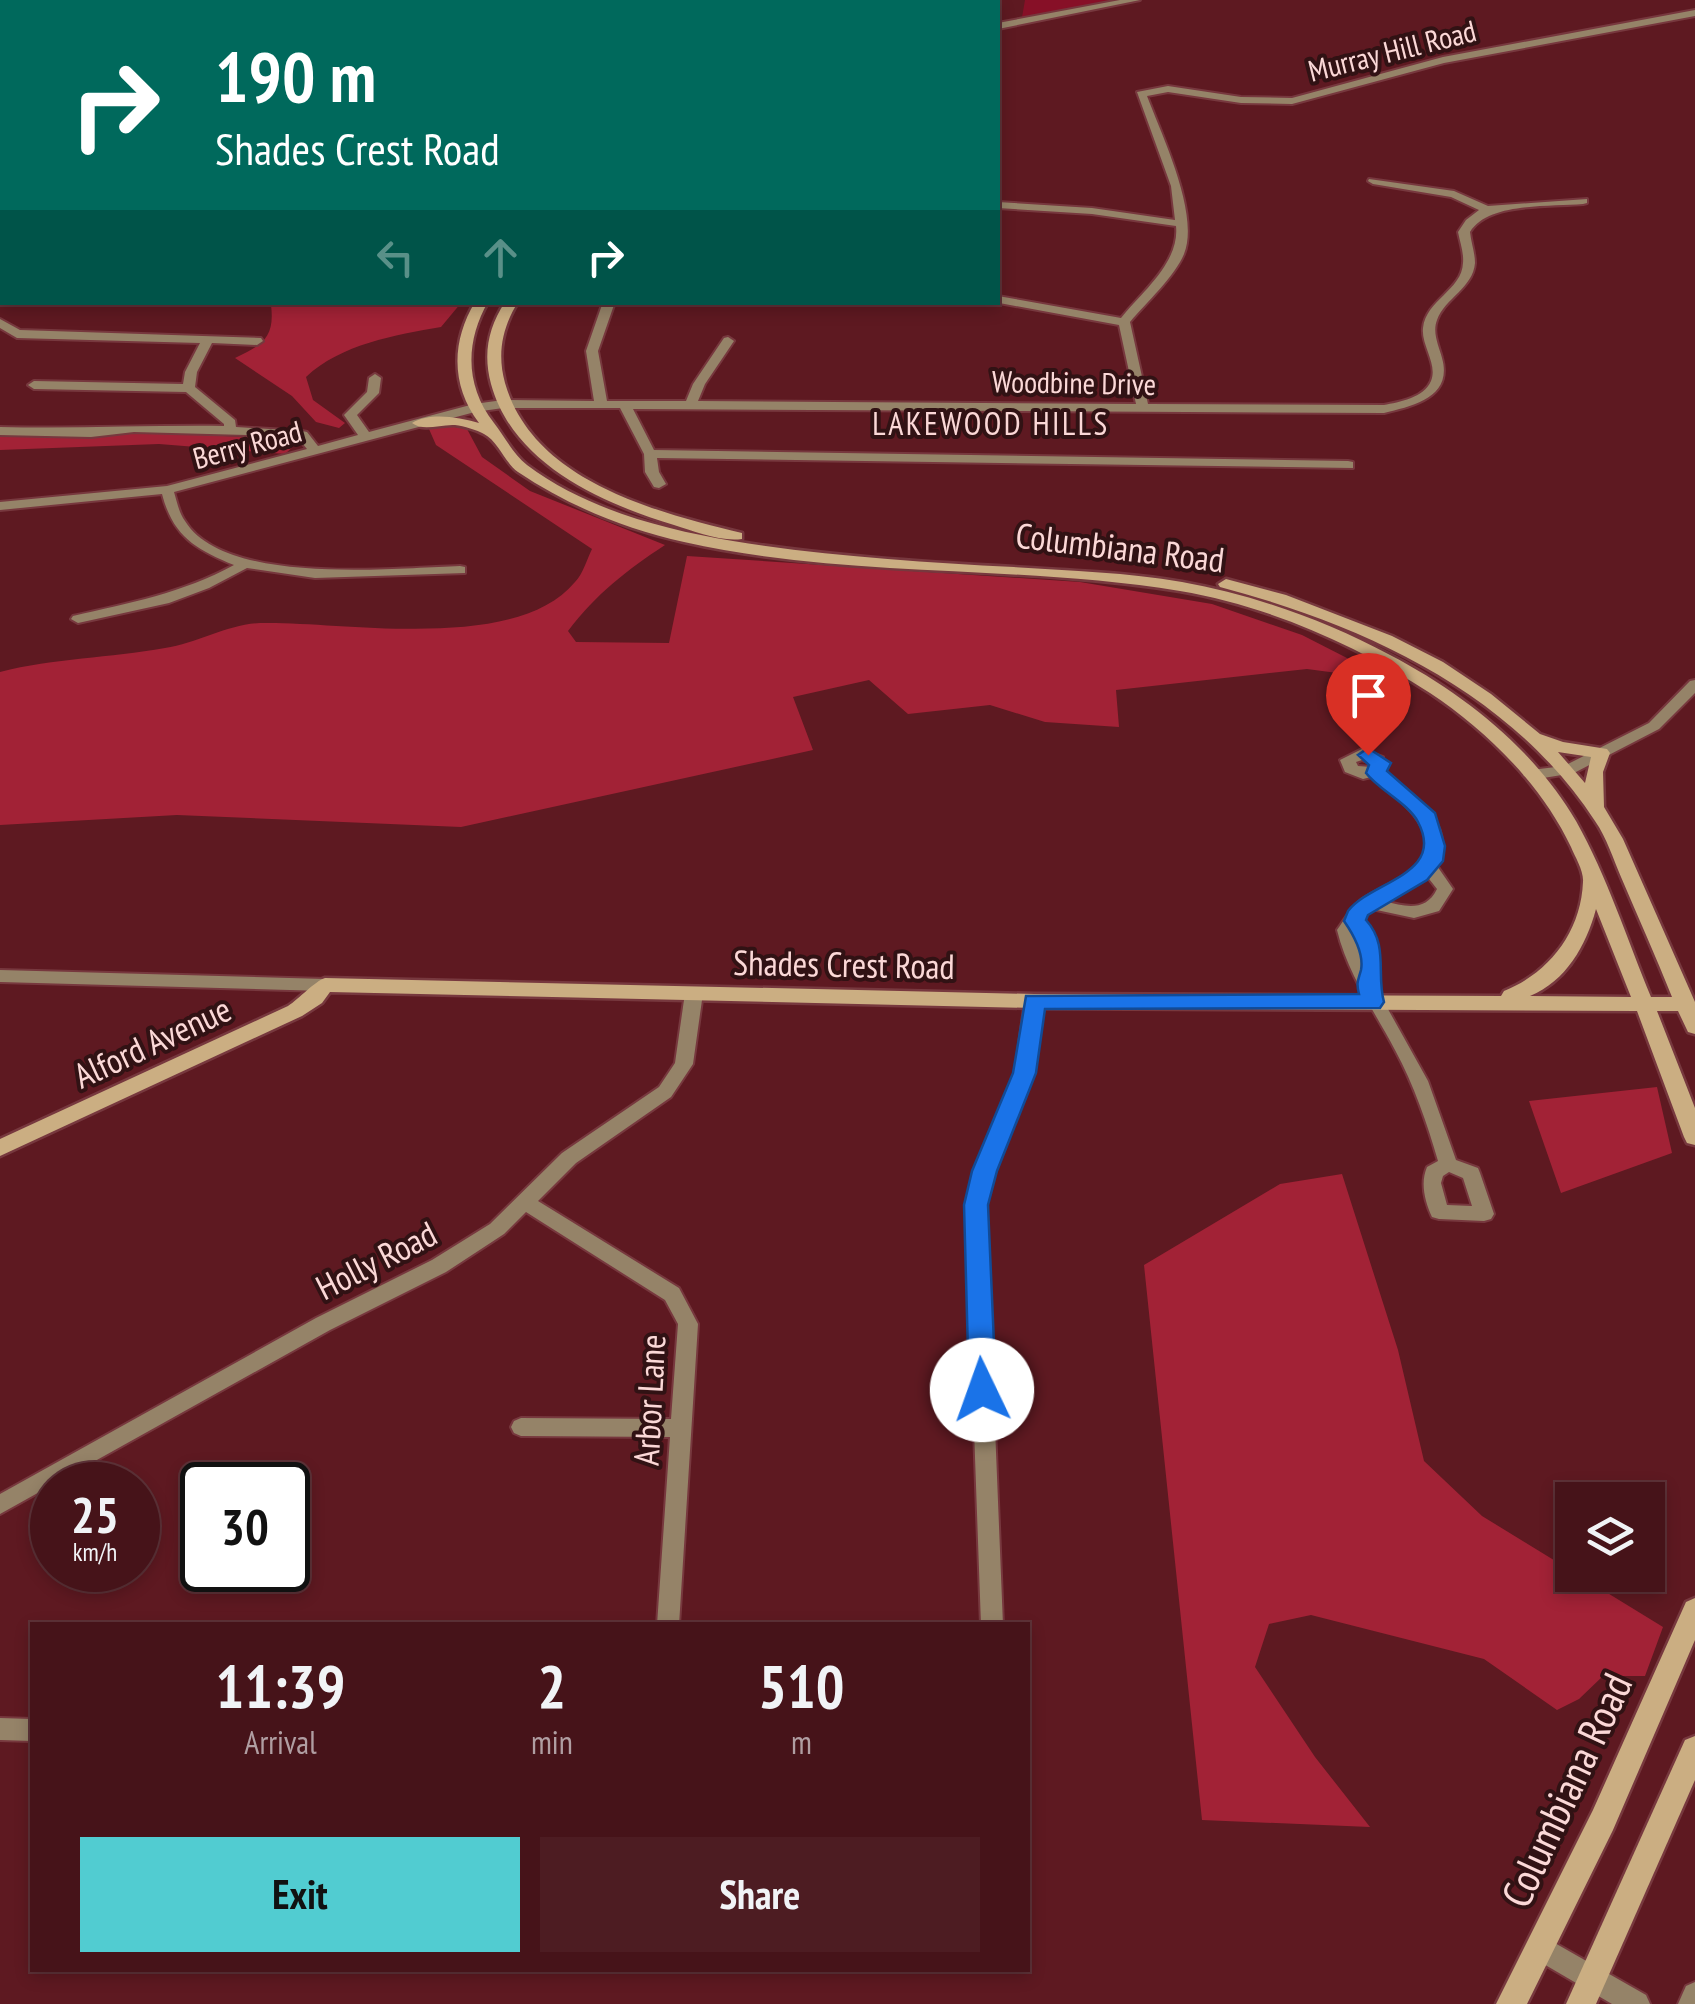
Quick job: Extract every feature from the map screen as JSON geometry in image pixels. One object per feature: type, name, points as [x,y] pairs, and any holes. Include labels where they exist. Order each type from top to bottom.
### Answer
[{"type":"main road","name":"Columbiana Road","points":[[480,305],[472,317],[463,354],[465,386],[486,430],[538,479],[604,513],[692,541],[1180,586],[1241,601],[1334,633],[1419,679],[1491,733],[1546,791],[1569,826],[1695,1137]]},
{"type":"main road","points":[[503,404],[496,387],[493,351],[496,332],[510,305]]},
{"type":"main road","name":"Columbiana Road","points":[[503,404],[518,428],[540,451],[579,478],[627,503],[709,530],[807,552],[1116,566],[1179,574],[1263,592],[1358,627],[1432,664],[1530,732],[1568,770],[1605,820],[1690,1004],[1695,1027]]},
{"type":"main road","points":[[419,423],[456,421],[486,430]]},
{"type":"main road","points":[[1530,732],[1559,747],[1602,753],[1594,772],[1596,808]]},
{"type":"main road","points":[[1492,1002],[1538,986],[1559,966],[1582,930],[1593,879]]},
{"type":"main road","name":"Shades Crest Road","points":[[325,985],[1034,1001],[1690,1004]]},
{"type":"main road","name":"Alford Avenue","points":[[0,1148],[295,1011],[315,998],[325,985]]},
{"type":"main road","name":"Columbiana Road","points":[[1511,2004],[1603,1820],[1695,1610]]},
{"type":"main road","points":[[1581,2004],[1695,1749]]},
{"type":"street","points":[[1000,26],[1136,0]]},
{"type":"street","name":"Murray Hill Road","points":[[1182,224],[1176,186],[1140,94],[1151,89],[1258,102],[1292,101],[1443,60],[1695,13]]},
{"type":"street","points":[[1373,181],[1454,194],[1487,209],[1583,201]]},
{"type":"street","points":[[1000,205],[1092,211],[1182,224],[1178,258],[1124,322]]},
{"type":"street","name":"Woodbine Drive","points":[[503,404],[1364,411],[1414,402],[1435,386],[1439,375],[1429,328],[1435,311],[1466,276],[1469,262],[1464,232],[1487,209]]},
{"type":"street","points":[[1000,300],[1124,322]]},
{"type":"street","points":[[601,404],[592,351],[608,305]]},
{"type":"street","points":[[1124,322],[1142,408]]},
{"type":"street","points":[[0,323],[17,334],[258,341]]},
{"type":"street","points":[[189,388],[191,372],[208,340]]},
{"type":"street","points":[[690,406],[698,384],[728,340]]},
{"type":"street","points":[[366,437],[350,415],[373,393],[375,378]]},
{"type":"street","points":[[34,385],[189,388],[230,423],[230,430]]},
{"type":"street","name":"Berry Road","points":[[0,506],[167,490],[474,408],[503,404]]},
{"type":"street","points":[[625,406],[650,454],[652,472],[659,484]]},
{"type":"street","points":[[0,431],[296,433],[316,452]]},
{"type":"street","points":[[650,454],[1348,465]]},
{"type":"street","points":[[167,490],[173,516],[186,532],[209,549],[245,564],[308,572],[460,570]]},
{"type":"street","points":[[78,620],[168,602],[211,585],[245,564]]},
{"type":"street","points":[[1530,775],[1568,770],[1654,726],[1695,684]]},
{"type":"street","points":[[1376,773],[1428,818],[1435,846],[1428,866],[1359,911],[1345,930],[1353,966],[1366,981],[1372,1002],[1395,1034],[1425,1093],[1448,1164]]},
{"type":"street","points":[[1372,903],[1418,913],[1432,908],[1446,890],[1428,866]]},
{"type":"street","name":"Shades Crest Road","points":[[0,976],[325,985]]},
{"type":"street","name":"Holly Road","points":[[0,1505],[323,1324],[454,1257],[497,1229],[568,1158],[666,1092],[684,1064],[694,992]]},
{"type":"street","points":[[992,1622],[976,1205],[984,1171],[1024,1073],[1034,1001]]},
{"type":"street","name":"Arbor Lane","points":[[526,1203],[672,1294],[688,1324],[668,1622]]},
{"type":"street","points":[[521,1427],[682,1428]]},
{"type":"street","points":[[0,1729],[30,1730]]},
{"type":"street","points":[[1539,1947],[1637,2004]]},
{"type":"street","points":[[1691,2004],[1695,1995]]},
{"type":"shaded area","points":[[1025,0],[1134,0],[1021,23]]},
{"type":"shaded area","points":[[271,305],[459,305],[441,327],[352,349],[306,377],[313,400],[345,423],[339,428],[316,422],[292,396],[235,358],[265,339]]},
{"type":"shaded area","points":[[443,425],[467,429],[482,457],[530,491],[665,545],[625,573],[590,605],[568,631],[576,642],[669,643],[687,556],[1080,582],[1212,604],[1302,635],[1390,680],[1307,669],[1116,690],[1119,727],[1045,722],[990,705],[908,714],[869,680],[793,697],[813,750],[461,827],[177,815],[0,825],[0,672],[165,648],[260,623],[426,629],[471,626],[512,618],[548,604],[575,582],[592,549],[436,445],[429,429]]},
{"type":"shaded area","points":[[137,432],[289,439],[295,445],[285,454],[159,444],[0,450],[0,434],[59,437]]},
{"type":"shaded area","points":[[1657,1087],[1672,1153],[1561,1193],[1529,1101]]},
{"type":"shaded area","points":[[1342,1174],[1398,1350],[1424,1461],[1482,1516],[1555,1561],[1555,1592],[1606,1592],[1663,1627],[1645,1676],[1603,1676],[1579,1699],[1557,1710],[1484,1659],[1311,1615],[1269,1624],[1255,1667],[1315,1757],[1370,1827],[1202,1820],[1144,1265],[1280,1184]]},
{"type":"district","name":"LAKEWOOD HILLS","points":[[991,423]]},
{"type":"route","points":[[982,1390],[976,1205],[984,1171],[1024,1073],[1034,1001],[1372,1002],[1366,981],[1373,967],[1364,930],[1355,921],[1359,911],[1420,874],[1432,861],[1435,846],[1428,818],[1376,773],[1380,763],[1368,755]]}]
